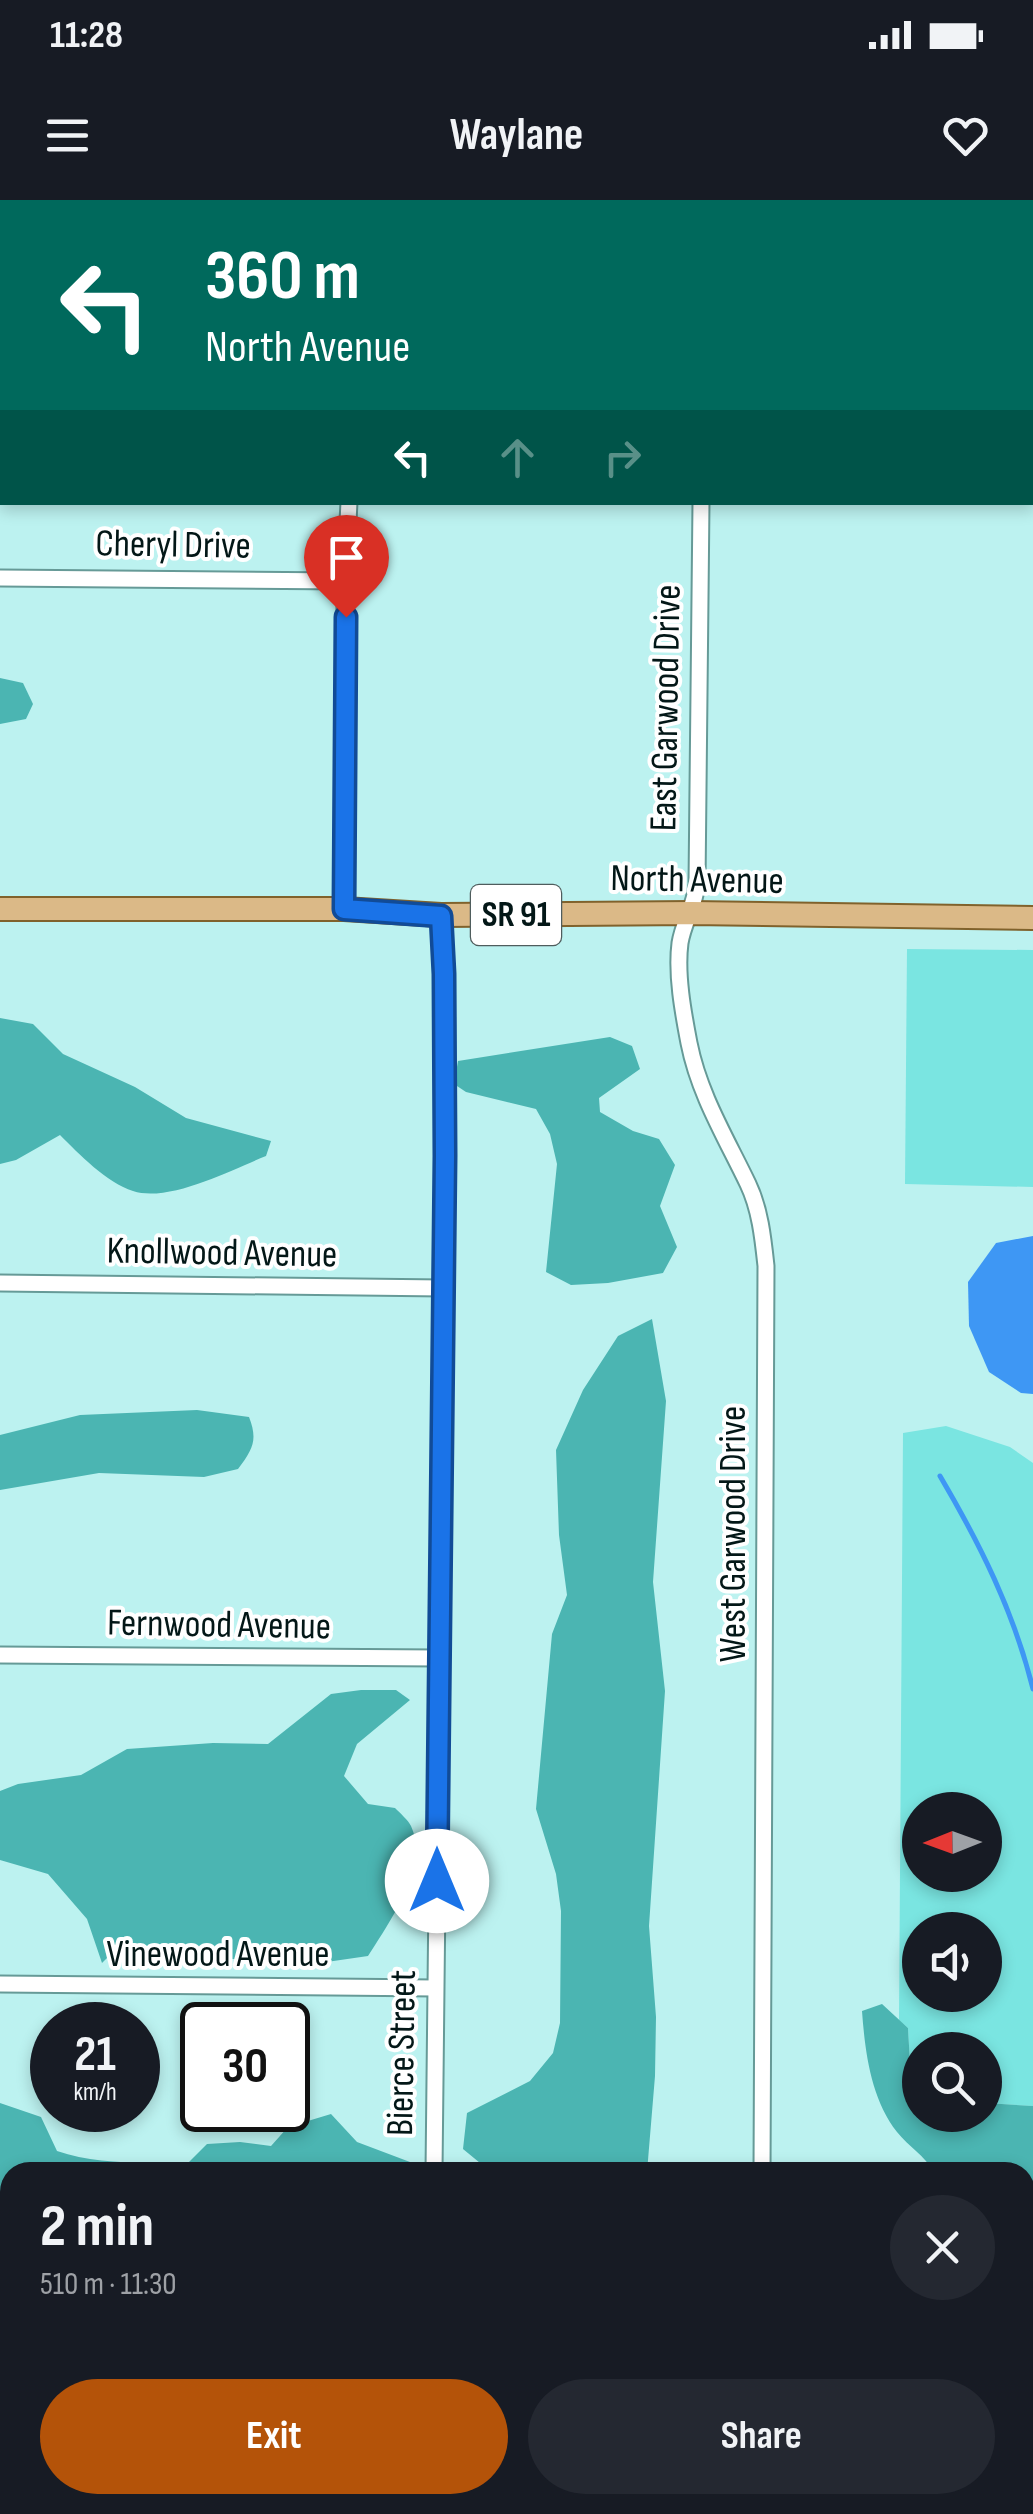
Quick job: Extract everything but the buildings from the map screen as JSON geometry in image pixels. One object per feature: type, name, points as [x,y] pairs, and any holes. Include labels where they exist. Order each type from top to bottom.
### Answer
[{"type":"main road","name":"North Avenue","points":[[0,909],[344,909],[441,916],[692,913],[1033,918]]},
{"type":"street","points":[[344,909],[349,505]]},
{"type":"street","name":"East Garwood Drive","points":[[692,913],[698,884],[701,505]]},
{"type":"street","name":"Cheryl Drive","points":[[0,578],[345,581]]},
{"type":"street","name":"West Garwood Drive","points":[[692,913],[680,942],[689,1042],[706,1098],[758,1210],[766,1266],[762,2162]]},
{"type":"street","name":"Bierce Street","points":[[434,2162],[445,992],[441,916]]},
{"type":"street","name":"Knollwood Avenue","points":[[0,1283],[443,1288]]},
{"type":"street","name":"Fernwood Avenue","points":[[0,1655],[438,1658]]},
{"type":"street","name":"Vinewood Avenue","points":[[0,1984],[435,1988]]},
{"type":"shaded area","points":[[0,678],[23,683],[33,704],[26,719],[0,724]]},
{"type":"shaded area","points":[[907,949],[1033,950],[1033,1187],[905,1184]]},
{"type":"shaded area","points":[[0,1018],[33,1024],[63,1054],[135,1087],[186,1118],[271,1141],[266,1156],[182,1189],[148,1193],[113,1182],[60,1135],[16,1160],[0,1164]]},
{"type":"shaded area","points":[[610,1037],[632,1046],[640,1069],[599,1098],[600,1112],[633,1131],[659,1139],[675,1165],[660,1206],[677,1247],[663,1273],[571,1285],[546,1272],[557,1164],[550,1134],[536,1109],[466,1092],[454,1084],[458,1061]]},
{"type":"shaded area","points":[[1033,1236],[1033,1394],[1021,1393],[989,1372],[969,1326],[968,1282],[996,1243]]},
{"type":"shaded area","points":[[652,1319],[666,1401],[653,1582],[665,1691],[649,1926],[656,2017],[648,2162],[479,2162],[463,2149],[467,2113],[530,2081],[553,2053],[560,2023],[561,1911],[556,1874],[536,1809],[552,1634],[567,1595],[559,1535],[556,1450],[583,1390],[618,1336]]},
{"type":"shaded area","points":[[197,1410],[249,1417],[253,1444],[238,1469],[204,1477],[99,1473],[0,1490],[0,1435],[80,1415]]},
{"type":"shaded area","points":[[946,1426],[1010,1447],[1033,1463],[1033,2106],[1002,2104],[1002,2032],[908,2032],[899,2020],[903,1433]]},
{"type":"shaded area","points":[[396,1690],[410,1700],[357,1744],[344,1776],[368,1804],[395,1808],[410,1824],[415,1842],[415,1859],[404,1894],[368,1956],[299,1966],[233,1959],[178,1964],[125,1940],[102,1963],[87,1919],[48,1874],[0,1860],[0,1791],[18,1784],[81,1775],[127,1749],[268,1744],[331,1694]]},
{"type":"shaded area","points":[[882,2004],[908,2028],[908,2032],[902,2032],[902,2132],[1002,2132],[1002,2104],[1033,2106],[1033,2162],[927,2162],[888,2119],[875,2090],[862,2011]]},
{"type":"shaded area","points":[[0,2103],[30,2113],[30,2132],[48,2132],[57,2151],[122,2162],[0,2162]]},
{"type":"shaded area","points":[[331,2114],[357,2142],[410,2162],[189,2162],[207,2144],[240,2142],[271,2146],[284,2132],[310,2132],[310,2120]]},
{"type":"waterway","points":[[940,1476],[994,1579],[1033,1689]]},
{"type":"route","points":[[346,617],[344,909],[441,916],[445,1156],[437,1881]]}]
